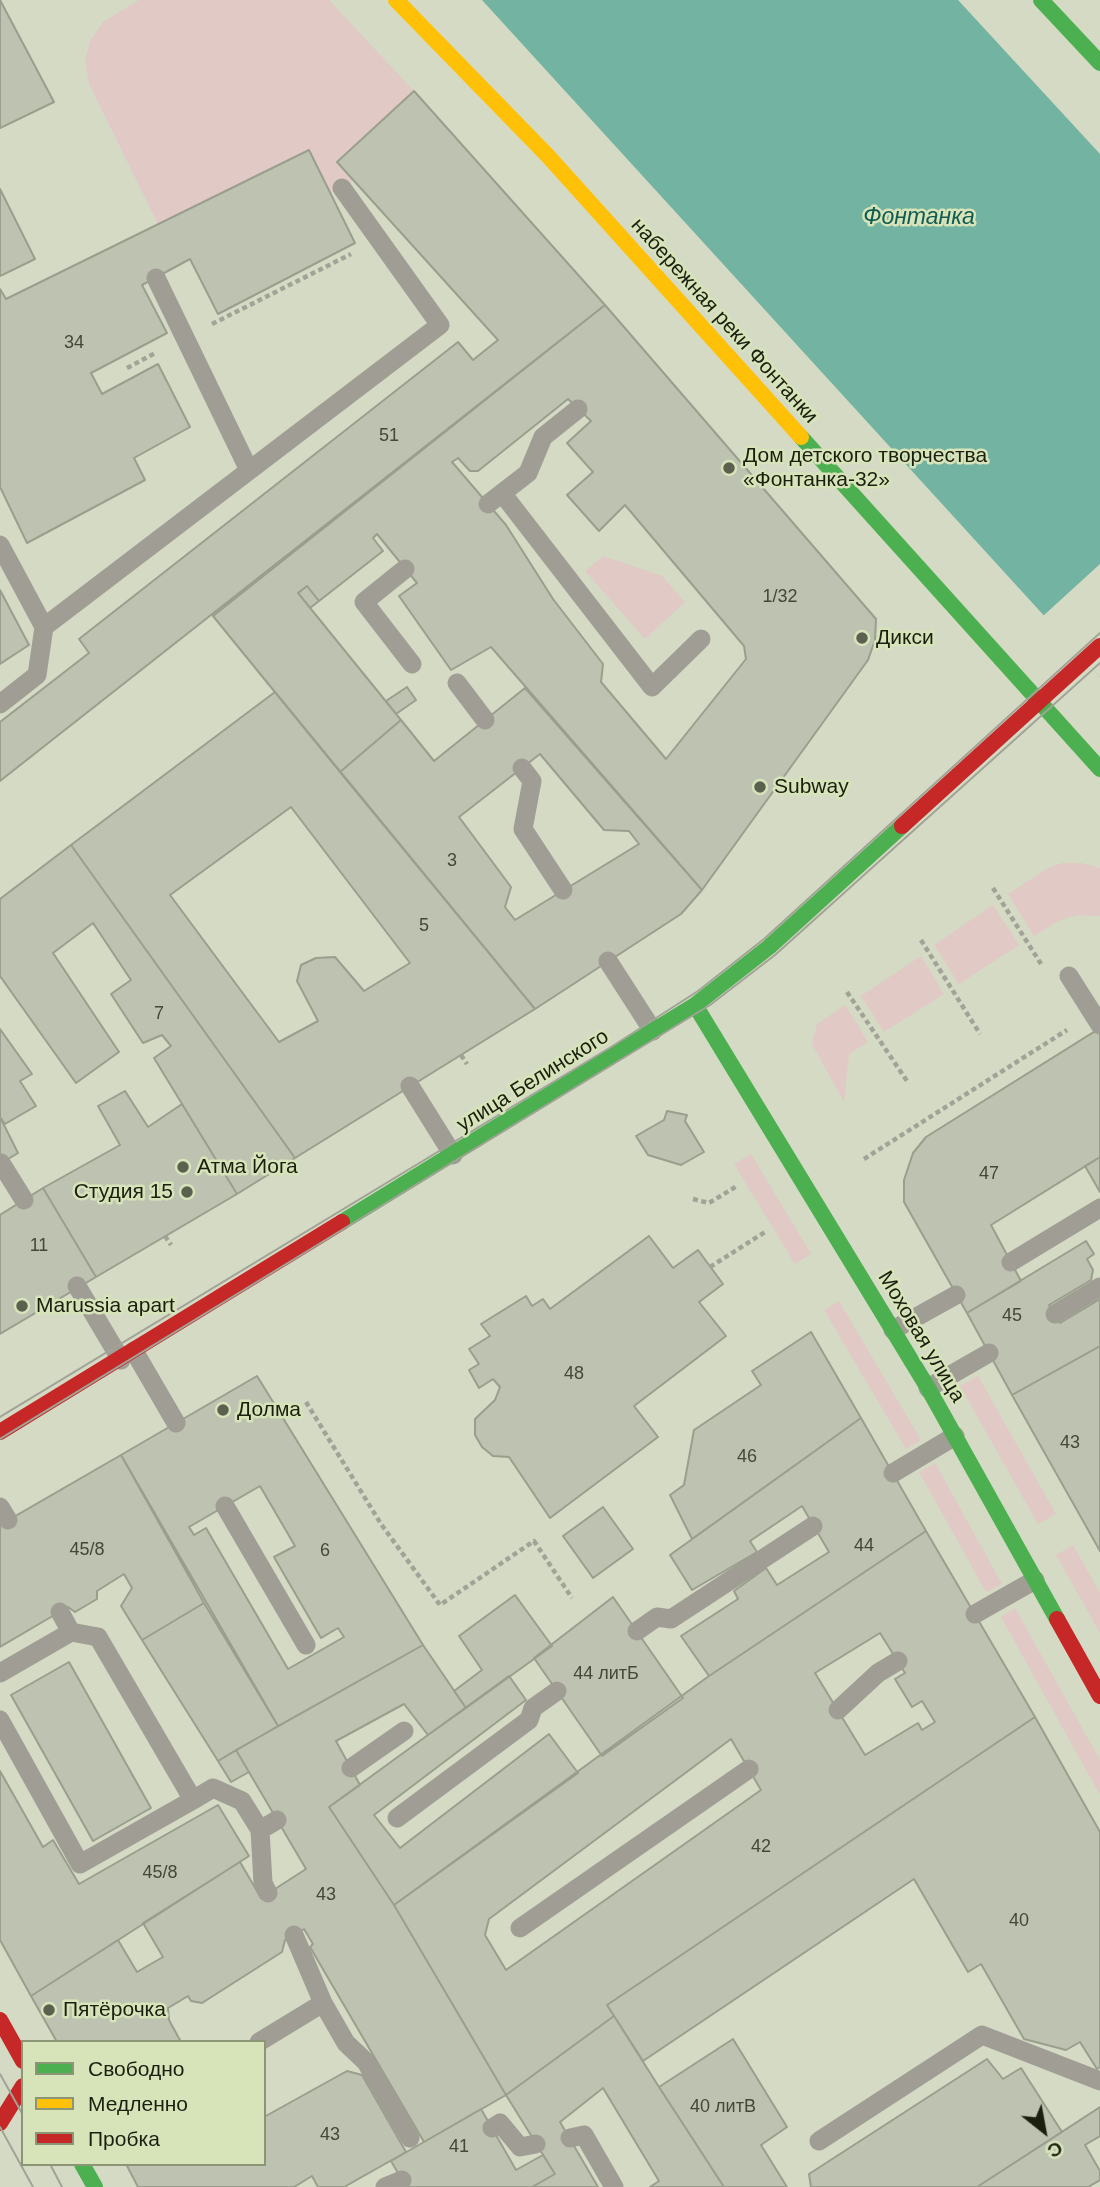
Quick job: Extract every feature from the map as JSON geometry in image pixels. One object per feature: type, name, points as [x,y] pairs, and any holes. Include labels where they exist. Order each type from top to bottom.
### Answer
[{"type":"main road","name":"набережная реки Фонтанки","points":[[396,0],[548,156],[1100,769]]},
{"type":"main road","points":[[1041,0],[1100,63]]},
{"type":"main road","name":"улица Белинского","points":[[0,1432],[695,1005],[769,947],[1100,646]]},
{"type":"main road","name":"Моховая улица","points":[[695,1005],[928,1388],[1035,1580],[1095,1676],[1100,1696]]},
{"type":"main road","points":[[0,2020],[21,2057]]},
{"type":"main road","points":[[0,2123],[21,2089]]},
{"type":"main road","points":[[83,2166],[95,2187]]},
{"type":"lane","points":[[44,627],[440,325],[342,188]]},
{"type":"lane","points":[[156,278],[249,470]]},
{"type":"lane","points":[[578,409],[543,437],[528,472],[495,499],[652,687],[701,639]]},
{"type":"lane","points":[[0,545],[44,627],[37,674],[0,704]]},
{"type":"lane","points":[[405,569],[363,602],[412,664]]},
{"type":"lane","points":[[457,683],[485,720]]},
{"type":"lane","points":[[522,768],[532,781],[523,829],[563,890]]},
{"type":"lane","points":[[608,961],[653,1031]]},
{"type":"lane","points":[[1069,976],[1096,1019]]},
{"type":"lane","points":[[411,1086],[453,1155]]},
{"type":"lane","points":[[1,1163],[24,1200]]},
{"type":"lane","points":[[1011,1262],[1100,1208]]},
{"type":"lane","points":[[76,1286],[176,1423]]},
{"type":"lane","points":[[1055,1314],[1100,1287]]},
{"type":"lane","points":[[893,1330],[956,1294]]},
{"type":"lane","points":[[928,1388],[989,1353]]},
{"type":"lane","points":[[893,1473],[955,1436]]},
{"type":"lane","points":[[225,1506],[306,1645]]},
{"type":"lane","points":[[637,1631],[657,1617],[671,1619],[813,1526]]},
{"type":"lane","points":[[975,1614],[1035,1580]]},
{"type":"lane","points":[[60,1612],[71,1632]]},
{"type":"lane","points":[[0,1673],[71,1632],[98,1637],[192,1800]]},
{"type":"lane","points":[[838,1710],[878,1673],[898,1661]]},
{"type":"lane","points":[[397,1818],[529,1720],[533,1709],[557,1691]]},
{"type":"lane","points":[[0,1720],[80,1864],[213,1788],[242,1801],[260,1830],[263,1883],[268,1893]]},
{"type":"lane","points":[[351,1768],[404,1731]]},
{"type":"lane","points":[[520,1928],[749,1769]]},
{"type":"lane","points":[[260,1830],[277,1820]]},
{"type":"lane","points":[[294,1935],[323,2003],[346,2043],[366,2062],[410,2138]]},
{"type":"lane","points":[[262,2040],[323,2003]]},
{"type":"lane","points":[[819,2141],[982,2035],[1100,2081]]},
{"type":"lane","points":[[492,2128],[500,2123],[520,2147],[536,2144]]},
{"type":"lane","points":[[570,2138],[583,2135],[614,2187]]},
{"type":"path","points":[[127,368],[378,240]]},
{"type":"path","points":[[993,888],[1048,975]]},
{"type":"path","points":[[921,940],[980,1034]]},
{"type":"path","points":[[847,992],[907,1081]]},
{"type":"path","points":[[864,1159],[1096,1019]]},
{"type":"path","points":[[461,1055],[467,1064]]},
{"type":"path","points":[[693,1199],[709,1203],[737,1186]]},
{"type":"path","points":[[710,1267],[765,1232]]},
{"type":"path","points":[[165,1236],[171,1245]]},
{"type":"path","points":[[306,1402],[381,1524],[440,1605],[534,1541],[572,1598]]},
{"type":"shaded area","points":[[139,0],[329,0],[414,91],[354,181],[330,194],[308,151],[158,224],[89,84],[85,61],[90,41],[103,22]]},
{"type":"shaded area","points":[[603,556],[662,576],[685,602],[645,639],[585,571]]},
{"type":"shaded area","points":[[1062,863],[1081,863],[1100,868],[1100,916],[1077,915],[1058,921],[1034,936],[1008,894],[1048,868]]},
{"type":"shaded area","points":[[993,905],[1019,945],[959,984],[934,945]]},
{"type":"shaded area","points":[[921,956],[944,994],[884,1032],[861,996]]},
{"type":"shaded area","points":[[845,1005],[868,1042],[849,1054],[844,1102],[812,1044],[817,1024]]},
{"type":"shaded area","points":[[751,1154],[811,1254],[795,1264],[734,1164]]},
{"type":"shaded area","points":[[839,1301],[921,1440],[906,1449],[824,1310]]},
{"type":"shaded area","points":[[978,1376],[1056,1514],[1038,1524],[960,1386]]},
{"type":"shaded area","points":[[935,1463],[1002,1584],[986,1592],[919,1472]]},
{"type":"shaded area","points":[[1073,1545],[1100,1593],[1100,1633],[1056,1555]]},
{"type":"shaded area","points":[[1015,1608],[1100,1760],[1100,1795],[1001,1617]]},
{"type":"water","name":"Фонтанка","points":[[482,0],[958,0],[1100,154],[1100,677]]},
{"type":"pier","points":[[1100,564],[1100,677],[1043,616]]},
{"type":"building","points":[[0,0],[54,102],[0,128]]},
{"type":"building","points":[[414,91],[605,305],[0,781],[0,722],[89,653],[79,639],[458,342],[473,360],[498,340],[337,162]]},
{"type":"building","points":[[309,150],[355,243],[218,314],[190,259],[142,285],[167,333],[91,373],[102,394],[158,364],[190,427],[134,458],[145,480],[27,543],[0,487],[0,289],[6,299]]},
{"type":"building","points":[[0,189],[35,259],[0,276]]},
{"type":"building","points":[[605,305],[876,619],[875,640],[868,660],[702,890],[491,647],[451,670],[399,596],[417,583],[377,534],[373,538],[383,551],[319,601],[307,586],[298,593],[401,720],[340,772],[213,616]],"holes":[[[568,399],[591,421],[567,443],[593,472],[567,495],[599,531],[625,505],[744,646],[746,659],[666,759],[601,682],[603,664],[553,599],[506,525],[452,462],[458,458],[470,471],[478,471]]]},
{"type":"building","points":[[307,586],[319,601],[310,608],[298,593]]},
{"type":"building","points":[[0,590],[29,645],[0,664]]},
{"type":"building","points":[[407,687],[416,700],[396,714],[386,701]]},
{"type":"building","points":[[525,688],[702,890],[681,914],[535,1009],[340,772],[401,720],[434,761]],"holes":[[[540,754],[604,830],[629,831],[639,844],[515,920],[505,907],[511,887],[459,817]]]},
{"type":"building","points":[[275,692],[535,1009],[295,1158],[71,845]],"holes":[[[291,807],[410,963],[364,991],[335,957],[316,958],[301,965],[297,981],[318,1021],[279,1042],[170,895]]]},
{"type":"building","points":[[71,845],[295,1158],[237,1194],[154,1058],[171,1046],[162,1035],[143,1043],[111,994],[131,980],[93,923],[53,953],[119,1052],[76,1083],[0,976],[0,899]]},
{"type":"building","points":[[1100,1028],[1100,1157],[991,1225],[1021,1281],[967,1313],[904,1202],[904,1180],[913,1153],[926,1137]]},
{"type":"building","points":[[0,1029],[32,1074],[20,1081],[36,1106],[5,1124],[0,1117]]},
{"type":"building","points":[[125,1091],[148,1127],[182,1104],[237,1194],[96,1277],[43,1188],[120,1145],[98,1106]]},
{"type":"building","points":[[667,1111],[687,1115],[685,1121],[704,1152],[681,1165],[648,1155],[636,1136],[664,1120]]},
{"type":"building","points":[[0,1117],[18,1153],[0,1164]]},
{"type":"building","points":[[1100,1157],[1100,1192],[1085,1166]]},
{"type":"building","points":[[43,1188],[96,1277],[0,1334],[0,1215]]},
{"type":"building","points":[[649,1236],[673,1268],[698,1250],[723,1284],[699,1302],[726,1336],[634,1406],[658,1437],[550,1518],[509,1457],[493,1456],[482,1447],[475,1435],[475,1419],[495,1400],[500,1387],[493,1379],[479,1388],[469,1370],[479,1364],[469,1349],[490,1336],[481,1324],[526,1296],[532,1306],[543,1299],[550,1309]]},
{"type":"building","points":[[1086,1241],[1094,1254],[1087,1259],[1093,1270],[1091,1280],[1049,1305],[1060,1323],[1100,1299],[1100,1346],[1012,1395],[967,1313]]},
{"type":"building","points":[[811,1332],[861,1418],[692,1539],[670,1495],[684,1485],[694,1430],[761,1385],[752,1371]]},
{"type":"building","points":[[1100,1346],[1100,1551],[1012,1395]]},
{"type":"building","points":[[257,1376],[423,1645],[278,1726],[121,1455]],"holes":[[[260,1486],[295,1546],[274,1557],[321,1638],[338,1628],[344,1637],[288,1669],[206,1528],[194,1535],[189,1527]]]},
{"type":"building","points":[[861,1418],[926,1531],[709,1676],[681,1636],[738,1599],[734,1591],[766,1568],[777,1585],[829,1552],[802,1506],[750,1541],[757,1552],[692,1590],[670,1555]]},
{"type":"building","points":[[121,1455],[204,1603],[142,1640],[121,1606],[132,1588],[124,1574],[97,1591],[97,1599],[75,1612],[68,1607],[0,1647],[0,1525]]},
{"type":"building","points":[[603,1507],[633,1549],[593,1578],[563,1536]]},
{"type":"building","points":[[926,1531],[1035,1717],[607,2005],[614,2016],[506,2095],[394,1905],[709,1676]],"holes":[[[880,1633],[905,1673],[895,1679],[912,1707],[922,1701],[935,1722],[922,1730],[918,1723],[865,1755],[815,1673]],[[731,1739],[761,1790],[506,1970],[485,1935],[489,1919]]]},
{"type":"building","points":[[515,1595],[552,1646],[466,1708],[454,1691],[482,1670],[459,1636]]},
{"type":"building","points":[[613,1597],[683,1698],[602,1756],[534,1658]]},
{"type":"building","points":[[204,1603],[278,1726],[218,1761],[142,1640]]},
{"type":"building","points":[[423,1645],[466,1708],[428,1735],[404,1704],[336,1741],[360,1785],[329,1807],[394,1905],[506,2095],[424,2142],[310,1947],[313,1944],[304,1929],[285,1940],[282,1952],[202,2003],[191,2001],[188,1996],[168,2008],[169,2020],[180,2040],[56,2040],[31,1996],[118,1940],[137,1972],[163,1957],[143,1923],[240,1862],[261,1898],[306,1869],[236,1750]]},
{"type":"building","points":[[69,1662],[151,1808],[93,1841],[11,1695]]},
{"type":"building","points":[[509,1676],[526,1700],[374,1815],[400,1848],[549,1734],[578,1773],[394,1905],[329,1807]]},
{"type":"building","points":[[1035,1717],[1100,1832],[1100,2067],[1097,2069],[1080,2042],[1066,2050],[1024,2039],[981,1964],[968,1972],[914,1879],[643,2061],[607,2005]]},
{"type":"building","points":[[236,1750],[249,1772],[231,1782],[218,1761]]},
{"type":"building","points":[[0,1771],[43,1847],[53,1840],[79,1884],[218,1805],[249,1856],[31,1996],[0,1940]]},
{"type":"building","points":[[614,2016],[724,2187],[650,2187],[659,2181],[603,2088],[560,2122],[598,2187],[532,2187],[555,2174],[506,2095]]},
{"type":"building","points":[[733,2039],[787,2127],[761,2145],[787,2187],[724,2187],[659,2087]]},
{"type":"building","points":[[987,2059],[1003,2079],[1021,2068],[1062,2132],[977,2187],[811,2187],[809,2174]]},
{"type":"building","points":[[347,2071],[362,2075],[406,2152],[344,2187],[318,2187],[312,2176],[294,2187],[138,2187],[127,2166],[266,2166],[266,2116]]},
{"type":"building","points":[[1100,2107],[1100,2136],[1085,2145],[1100,2171],[1100,2180],[1088,2187],[977,2187]]},
{"type":"building","points":[[481,2109],[516,2170],[543,2155],[555,2174],[532,2187],[406,2187],[391,2161]]},
{"type":"tram line","points":[[0,1417],[611,1047],[698,991],[764,939],[1100,633]]},
{"type":"tram line","points":[[0,1439],[710,1005],[775,955],[1100,663]]},
{"type":"tram line","points":[[0,2074],[21,2111]]},
{"type":"tram line","points":[[0,2127],[21,2165]]},
{"type":"tram line","points":[[21,2166],[33,2187]]},
{"type":"tram line","points":[[51,2166],[62,2187]]},
{"type":"traffic: fast","points":[[1041,0],[1100,63]]},
{"type":"traffic: fast","points":[[801,437],[1100,769]]},
{"type":"traffic: fast","points":[[342,1222],[695,1005],[769,947],[902,826]]},
{"type":"traffic: fast","points":[[695,1005],[928,1388],[1057,1619]]},
{"type":"traffic: fast","points":[[83,2166],[95,2187]]},
{"type":"traffic: slow","points":[[396,0],[548,156],[801,437]]},
{"type":"traffic: jam","points":[[902,826],[1100,646]]},
{"type":"traffic: jam","points":[[0,1432],[342,1222]]},
{"type":"traffic: jam","points":[[1057,1619],[1100,1696]]},
{"type":"traffic: jam","points":[[0,2020],[21,2057]]},
{"type":"traffic: jam","points":[[0,2123],[21,2089]]},
{"type":"place","name":"Дом детского творчества «Фонтанка-32»","points":[[729,468]]},
{"type":"place","name":"Дикси","points":[[862,638]]},
{"type":"place","name":"Subway","points":[[760,787]]},
{"type":"place","name":"Атма Йога","points":[[183,1167]]},
{"type":"place","name":"Студия 15","points":[[187,1192]]},
{"type":"place","name":"Marussia apart","points":[[22,1306]]},
{"type":"place","name":"Долма","points":[[223,1410]]},
{"type":"place","name":"Пятёрочка","points":[[49,2010]]}]
